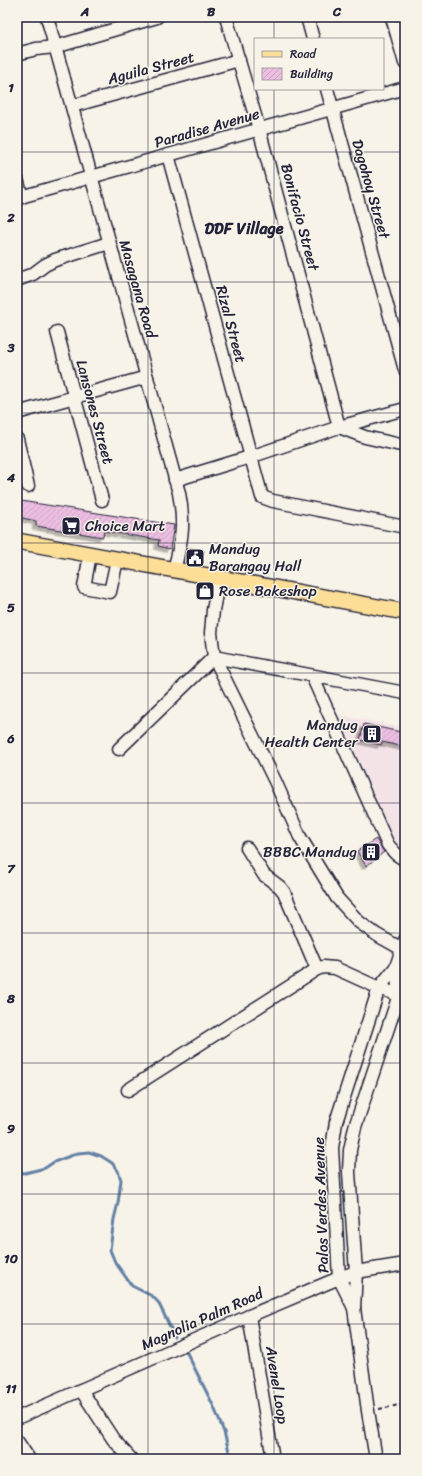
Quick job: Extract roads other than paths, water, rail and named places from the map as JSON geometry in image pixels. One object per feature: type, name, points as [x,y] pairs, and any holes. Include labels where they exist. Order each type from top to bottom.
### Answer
[{"type":"main road","points":[[17,541],[405,612]]},
{"type":"street","name":"Masagana Road","points":[[47,17],[182,507],[183,521],[180,547],[174,570]]},
{"type":"street","points":[[17,54],[55,46],[157,17]]},
{"type":"street","name":"Bonifacio Street","points":[[226,17],[259,129],[339,427]]},
{"type":"street","points":[[307,17],[313,38]]},
{"type":"street","points":[[405,17],[392,19],[405,63]]},
{"type":"street","name":"Aguila Street","points":[[72,106],[239,60]]},
{"type":"street","name":"Paradise Avenue","points":[[19,198],[405,88]]},
{"type":"street","name":"Dagohoy Street","points":[[327,90],[405,370]]},
{"type":"street","name":"Rizal Street","points":[[168,155],[250,458],[262,497],[405,527]]},
{"type":"street","points":[[17,179],[19,198]]},
{"type":"street","points":[[17,280],[34,274],[45,265],[55,260],[109,243]]},
{"type":"street","name":"Lansones Street","points":[[57,332],[102,500]]},
{"type":"street","points":[[17,413],[147,377]]},
{"type":"street","points":[[175,480],[250,458],[339,427],[405,409]]},
{"type":"street","points":[[339,427],[364,437],[405,446]]},
{"type":"street","points":[[17,439],[28,486]]},
{"type":"street","points":[[90,555],[84,587],[110,592],[117,560]]},
{"type":"street","points":[[219,579],[213,610],[211,633],[214,657],[275,781],[300,837],[337,898],[359,922],[377,935],[403,944]]},
{"type":"street","points":[[214,657],[405,693]]},
{"type":"street","points":[[119,749],[214,657]]},
{"type":"street","points":[[312,676],[388,845],[396,854],[405,860]]},
{"type":"street","points":[[247,848],[264,874],[284,892],[317,969]]},
{"type":"street","name":"Palos Verdes Avenue","points":[[354,1308],[339,1278],[332,1148],[336,1122],[379,988],[396,967],[403,944]]},
{"type":"street","points":[[128,1090],[317,969],[323,967],[335,968],[379,988],[402,996]]},
{"type":"street","name":"Palos Verdes Avenue","points":[[376,1459],[354,1308],[356,1272],[349,1172],[350,1150],[355,1127],[382,1044],[402,996],[396,967]]},
{"type":"street","points":[[363,1038],[382,1044]]},
{"type":"street","name":"Magnolia Palm Road","points":[[17,1418],[339,1278],[356,1272],[405,1264]]},
{"type":"street","name":"Avenel Loop","points":[[249,1316],[273,1459]]},
{"type":"street","points":[[81,1390],[113,1439],[131,1459]]},
{"type":"street","points":[[17,1441],[29,1459]]},
{"type":"waterway","points":[[17,1172],[25,1173],[45,1168],[54,1162],[78,1153],[89,1152],[101,1156],[112,1163],[118,1171],[121,1180],[110,1250],[115,1262],[132,1286],[152,1296],[158,1302],[175,1337]]},
{"type":"waterway","points":[[186,1351],[213,1405],[224,1432],[231,1459]]},
{"type":"place","name":"Choice Mart","points":[[71,526]]},
{"type":"place","name":"Mandug Barangay Hall","points":[[195,558]]},
{"type":"place","name":"Rose Bakeshop","points":[[205,591]]},
{"type":"place","name":"Mandug Health Center","points":[[372,734]]},
{"type":"place","name":"BBBC Mandug","points":[[371,852]]},
{"type":"district","name":"DDF Village","points":[[244,228]]}]
